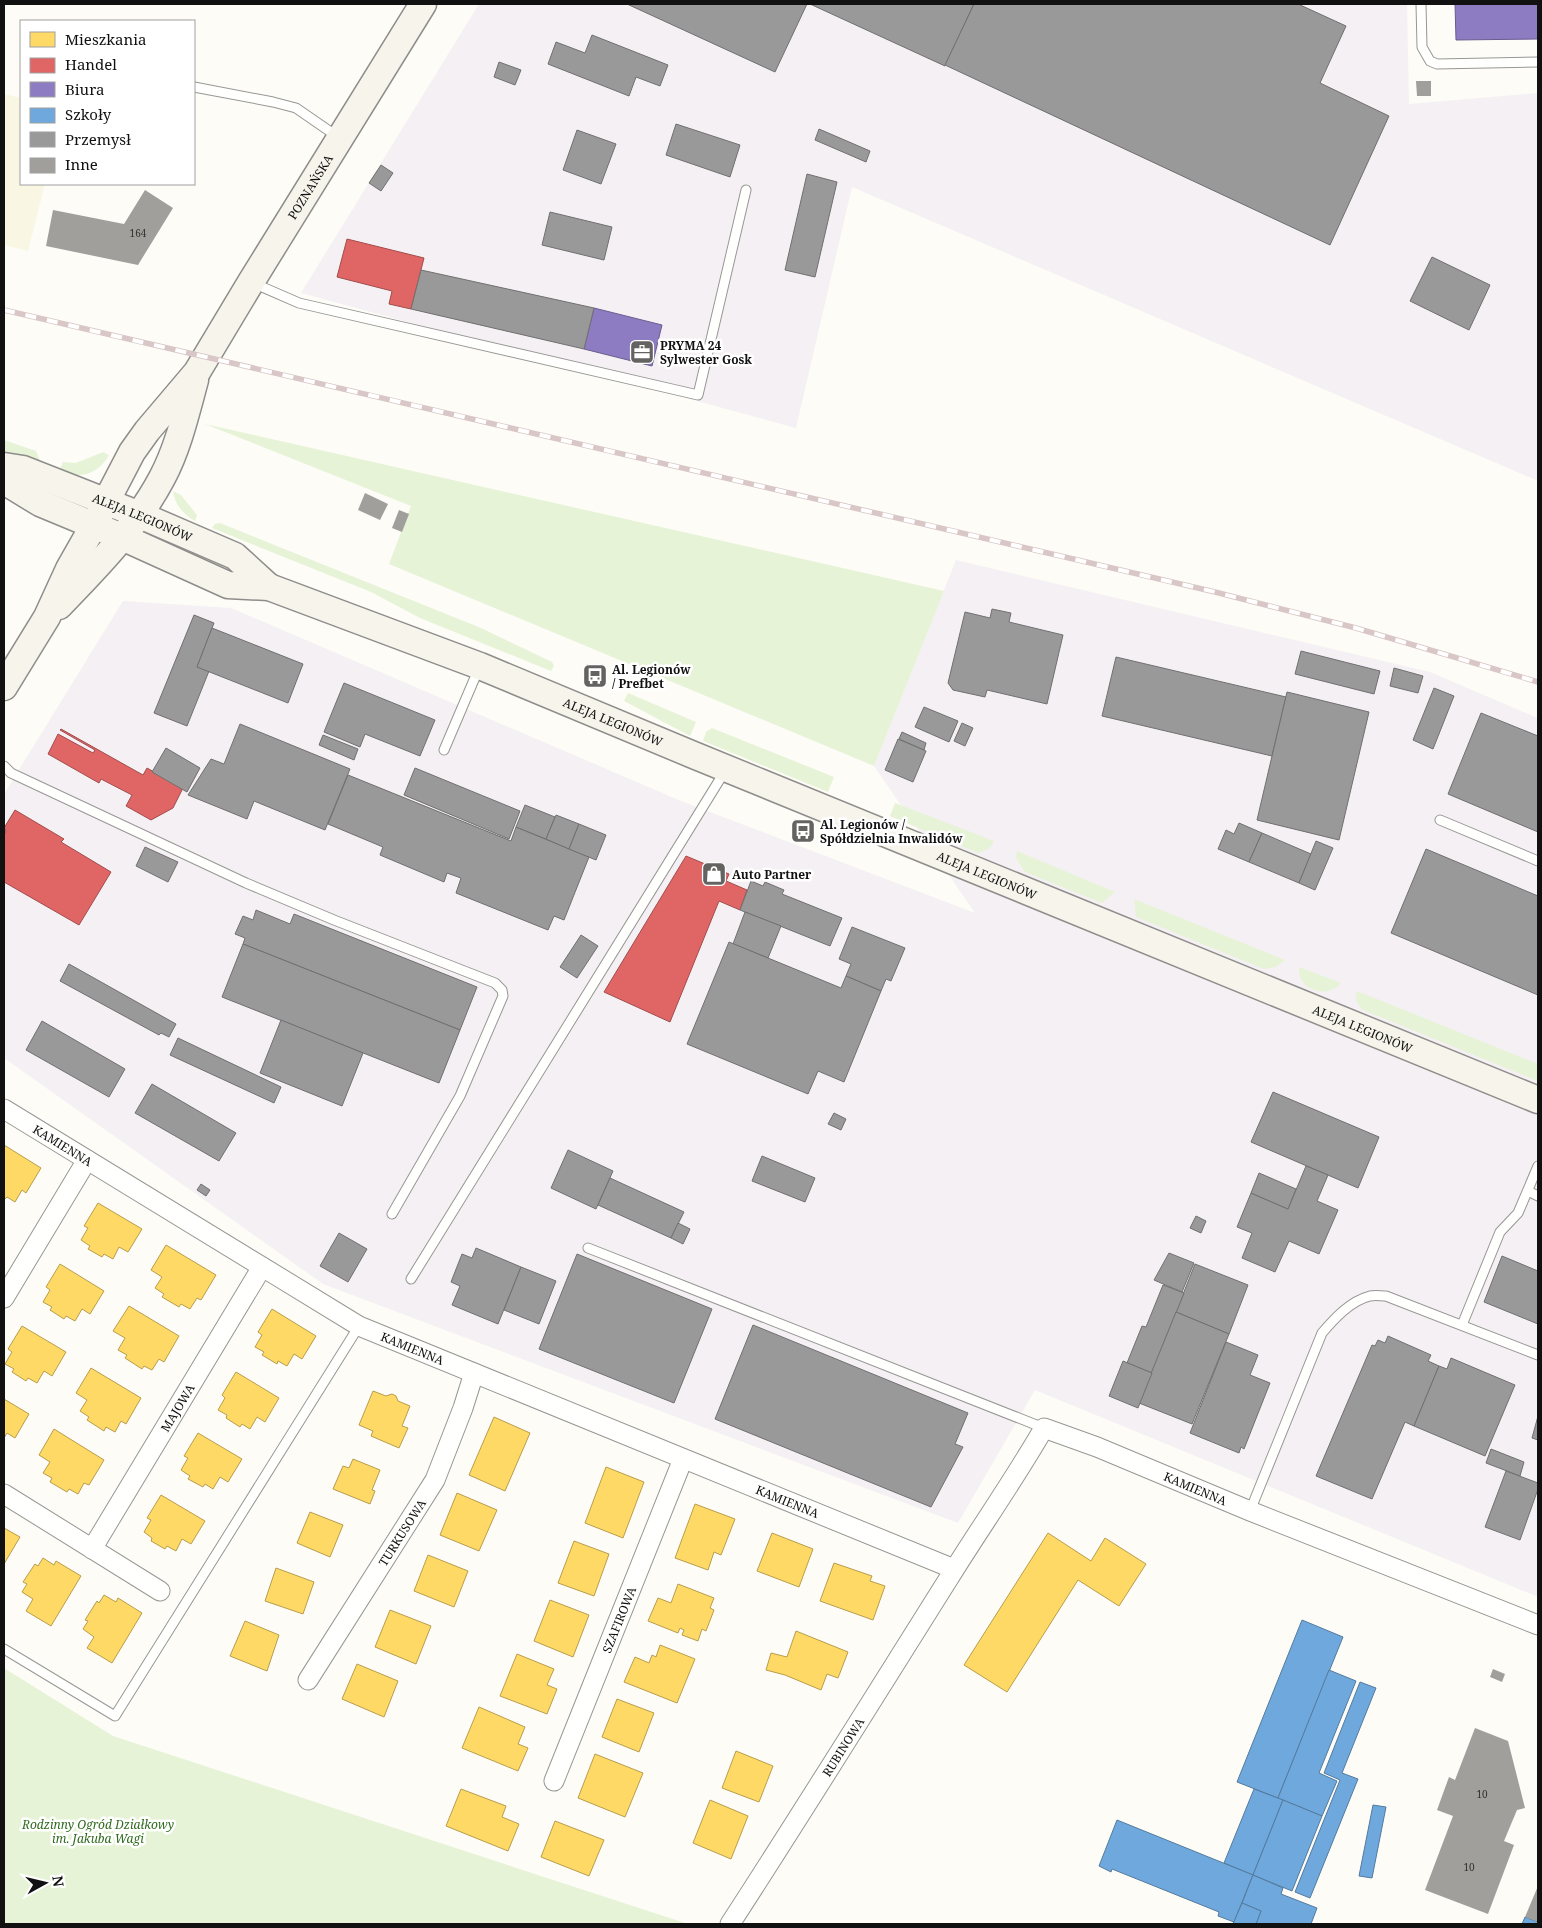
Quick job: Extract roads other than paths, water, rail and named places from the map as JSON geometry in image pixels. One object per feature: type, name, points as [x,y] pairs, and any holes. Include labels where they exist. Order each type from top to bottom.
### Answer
[{"type":"main road","name":"POZNAŃSKA","points":[[47,617],[69,568],[132,452],[146,431],[197,372],[423,4]]},
{"type":"main road","name":"POZNAŃSKA","points":[[47,617],[87,577],[140,515],[163,476],[179,435],[197,372]]},
{"type":"main road","name":"ALEJA LEGIONÓW","points":[[4,466],[23,469],[140,515],[235,556],[269,587]]},
{"type":"main road","name":"ALEJA LEGIONÓW","points":[[4,481],[40,502],[228,585],[269,587],[480,666],[727,769],[1538,1100]]},
{"type":"main road","points":[[4,687],[47,617]]},
{"type":"street","name":"KAMIENNA","points":[[4,1108],[359,1326],[954,1569]]},
{"type":"street","points":[[4,1298],[87,1160]]},
{"type":"street","name":"MAJOWA","points":[[92,1549],[262,1267]]},
{"type":"street","name":"TURKUSOWA","points":[[308,1680],[435,1480],[463,1408],[474,1373]]},
{"type":"street","name":"KAMIENNA","points":[[1044,1428],[1097,1447],[1250,1511],[1538,1625]]},
{"type":"street","points":[[954,1569],[1020,1469],[1044,1428]]},
{"type":"street","name":"SZAFIROWA","points":[[554,1781],[683,1459]]},
{"type":"street","points":[[4,1494],[160,1590]]},
{"type":"street","name":"RUBINOWA","points":[[730,1924],[954,1569]]},
{"type":"lane","points":[[1421,4],[1422,47],[1430,61],[1437,64],[1538,62]]},
{"type":"lane","points":[[195,88],[296,108],[340,139]]},
{"type":"lane","points":[[251,282],[299,303],[698,395],[746,190]]},
{"type":"lane","points":[[444,750],[466,693],[480,666]]},
{"type":"lane","points":[[4,766],[11,772],[246,883],[334,920],[495,983],[502,990],[503,996],[460,1096],[392,1214]]},
{"type":"lane","points":[[411,1279],[727,769]]},
{"type":"lane","points":[[1440,820],[1538,861]]},
{"type":"lane","points":[[1462,1325],[1500,1232],[1518,1213],[1538,1166]]},
{"type":"lane","points":[[1528,1192],[1538,1196]]},
{"type":"lane","points":[[588,1248],[1044,1428]]},
{"type":"lane","points":[[1250,1511],[1322,1333],[1333,1320],[1355,1302],[1370,1296],[1386,1296],[1538,1355]]},
{"type":"lane","points":[[4,1649],[115,1716],[359,1326]]},
{"type":"railway","points":[[4,310],[1215,592],[1356,628],[1538,682]]},
{"type":"place","name":"PRYMA 24 Sylwester Gosk","points":[[642,352]]},
{"type":"place","name":"Al. Legionów / Prefbet","points":[[595,676]]},
{"type":"place","name":"Al. Legionów / Spółdzielnia Inwalidów","points":[[803,831]]},
{"type":"place","name":"Auto Partner","points":[[714,874]]},
{"type":"park label","name":"Rodzinny Ogród Działkowy im. Jakuba Wagi","points":[[98,1831]]}]
